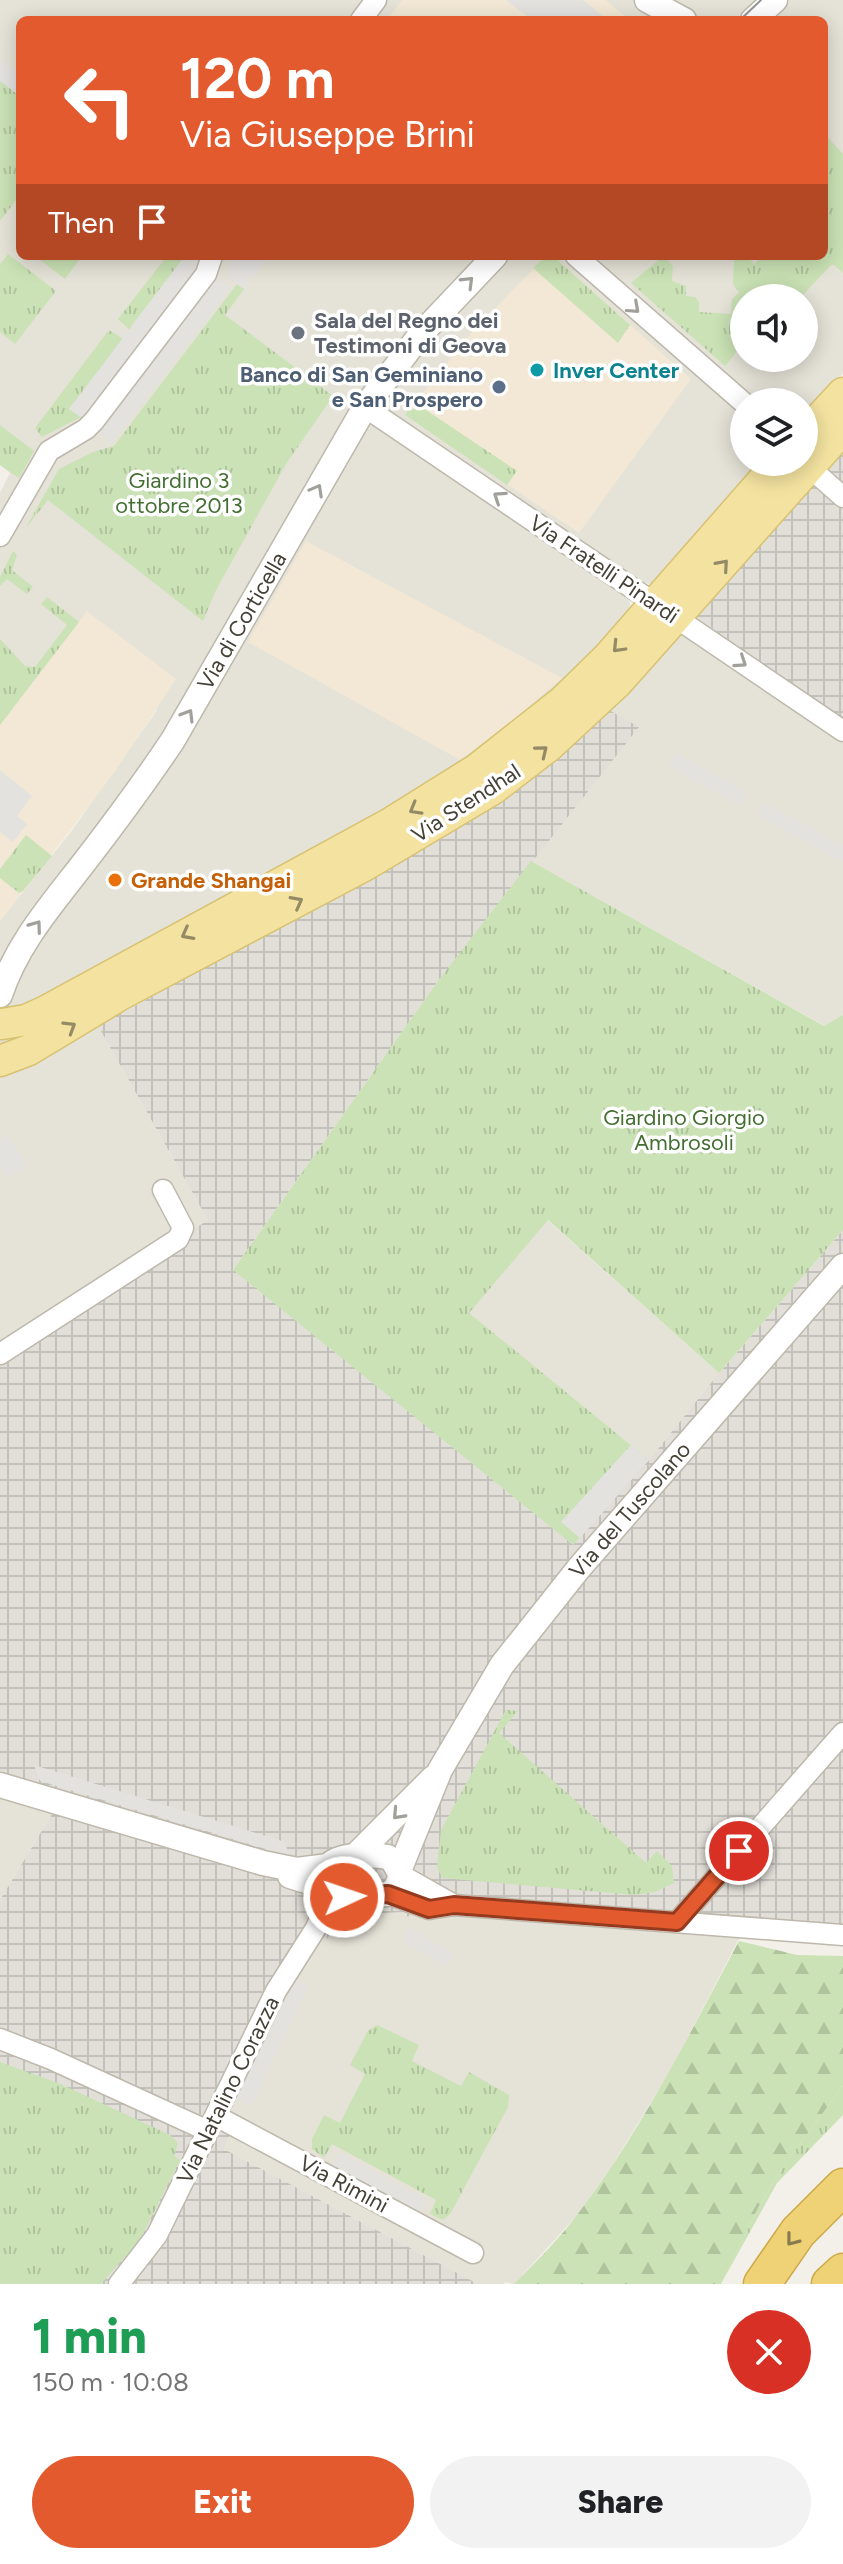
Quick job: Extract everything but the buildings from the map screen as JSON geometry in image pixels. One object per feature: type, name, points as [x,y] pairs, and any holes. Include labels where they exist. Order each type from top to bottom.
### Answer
[{"type":"highway","points":[[762,2284],[798,2232],[843,2187]]},
{"type":"highway","points":[[830,2284],[843,2272]]},
{"type":"main road","points":[[818,420],[843,393]]},
{"type":"main road","name":"Via Stendhal","points":[[818,447],[843,429]]},
{"type":"main road","name":"Via Stendhal","points":[[0,1060],[25,1053],[58,1035],[120,995],[349,874],[481,797],[549,746],[587,712],[666,611],[784,476]]},
{"type":"main road","name":"Via Stendhal","points":[[2,1006],[36,1016],[389,824],[495,755],[563,701],[627,638],[666,611]]},
{"type":"main road","points":[[0,1060],[6,1040],[2,1006]]},
{"type":"street","points":[[647,0],[677,16]]},
{"type":"street","points":[[757,16],[775,0]]},
{"type":"street","points":[[0,536],[49,451],[94,421],[206,274],[211,260]]},
{"type":"street","name":"Via di Corticella","points":[[2,1006],[32,931],[145,782],[173,740],[365,407],[428,325],[491,260]]},
{"type":"street","points":[[581,260],[730,391]]},
{"type":"street","name":"Via Fratelli Pinardi","points":[[365,407],[843,731]]},
{"type":"street","points":[[812,476],[843,497]]},
{"type":"street","points":[[2,1006],[5,994],[12,1006],[25,1015],[36,1016]]},
{"type":"street","points":[[0,1354],[178,1239],[183,1228],[163,1190]]},
{"type":"street","name":"Via del Tuscolano","points":[[396,1880],[440,1770],[502,1665],[579,1568],[843,1266]]},
{"type":"street","points":[[677,1922],[843,1733]]},
{"type":"street","name":"Via del Tuscolano","points":[[355,1856],[440,1770]]},
{"type":"street","points":[[0,1785],[263,1863],[289,1875],[335,1886],[396,1880]]},
{"type":"street","points":[[335,1886],[339,1858],[388,1857],[393,1861],[396,1880],[429,1909],[454,1905],[843,1935]]},
{"type":"street","name":"Via Natalino Corazza","points":[[119,2284],[157,2235],[276,1991],[316,1928],[335,1886]]},
{"type":"street","name":"Via Rimini","points":[[0,2039],[212,2124],[473,2253]]},
{"type":"shaded area","points":[[0,0],[843,0],[843,373],[818,399],[818,388],[730,388],[730,476],[749,476],[654,585],[643,582],[629,600],[631,609],[627,617],[544,698],[480,750],[98,1026],[208,1220],[0,1355],[0,921],[73,829],[157,710],[87,612],[0,725],[0,493],[10,473],[0,465]]},
{"type":"shaded area","points":[[402,0],[606,0],[624,16],[390,16]]},
{"type":"shaded area","points":[[506,0],[583,0],[603,16],[527,16]]},
{"type":"shaded area","points":[[0,60],[16,72],[16,93],[0,81]]},
{"type":"shaded area","points":[[182,260],[199,264],[82,418],[69,409]]},
{"type":"shaded area","points":[[230,260],[266,260],[244,289],[228,277]]},
{"type":"shaded area","points":[[542,260],[557,260],[691,379],[579,533],[405,415],[472,332]]},
{"type":"shaded area","points":[[218,278],[231,287],[112,443],[99,433]]},
{"type":"shaded area","points":[[843,451],[843,724],[842,726],[696,616]]},
{"type":"shaded area","points":[[306,541],[562,678],[460,760],[248,642]]},
{"type":"shaded area","points":[[87,611],[176,679],[114,773],[0,921],[0,725]]},
{"type":"shaded area","points":[[696,616],[843,724],[843,1015],[825,1026],[531,861],[638,727],[609,710]]},
{"type":"shaded area","points":[[609,710],[639,727],[438,981],[233,1270],[649,1460],[719,1373],[843,1230],[843,1935],[423,1898],[408,1917],[404,1912],[349,1915],[338,1922],[327,1939],[315,1930],[217,2115],[234,2125],[224,2149],[478,2284],[0,2284],[0,1900],[61,1799],[0,1780],[0,1355],[208,1220],[98,1026],[441,839],[499,800]]},
{"type":"shaded area","points":[[676,753],[747,792],[741,806],[669,767]]},
{"type":"shaded area","points":[[0,770],[32,796],[17,816],[27,824],[13,842],[0,832]]},
{"type":"shaded area","points":[[765,803],[843,845],[843,863],[758,815]]},
{"type":"shaded area","points":[[7,1134],[27,1165],[7,1178],[0,1168],[0,1138]]},
{"type":"shaded area","points":[[547,1220],[719,1373],[649,1460],[468,1313]]},
{"type":"shaded area","points":[[631,1445],[649,1460],[580,1538],[561,1522]]},
{"type":"shaded area","points":[[34,1765],[285,1842],[289,1856],[40,1781]]},
{"type":"shaded area","points":[[0,1780],[61,1799],[0,1900]]},
{"type":"shaded area","points":[[422,1898],[745,1927],[669,2073],[611,2167],[579,2213],[514,2284],[478,2284],[224,2149],[234,2125],[216,2116],[315,1930],[327,1938],[338,1922],[349,1915],[404,1912]]},
{"type":"shaded area","points":[[409,1928],[454,1953],[447,1966],[402,1941]]},
{"type":"shaded area","points":[[296,1979],[308,1987],[251,2106],[236,2099]]},
{"type":"shaded area","points":[[339,2153],[426,2200],[419,2212],[332,2166]]},
{"type":"green space","points":[[0,81],[16,93],[16,200],[0,221]]},
{"type":"green space","points":[[828,137],[843,154],[843,273],[831,265],[813,284],[733,284],[734,260],[751,260],[754,264],[758,260],[828,260]]},
{"type":"green space","points":[[8,254],[56,291],[15,344],[0,332],[0,264]]},
{"type":"green space","points":[[40,260],[79,260],[65,279]]},
{"type":"green space","points":[[164,260],[182,260],[132,325],[132,332],[118,319]]},
{"type":"green space","points":[[542,260],[557,260],[630,325],[618,343],[533,268]]},
{"type":"green space","points":[[659,260],[668,260],[673,266],[672,281],[686,286],[686,296],[695,297],[699,302],[699,312],[730,314],[730,360],[725,366],[631,283]]},
{"type":"green space","name":"Giardino 3 ottobre 2013","points":[[237,284],[244,289],[225,315],[333,396],[286,464],[216,590],[203,621],[48,500],[25,529],[59,469],[93,452],[114,446]]},
{"type":"green space","points":[[109,330],[126,341],[69,409],[81,417],[42,437],[35,428]]},
{"type":"green space","points":[[414,402],[517,471],[507,485],[405,415]]},
{"type":"green space","points":[[0,425],[34,451],[19,478],[0,465]]},
{"type":"green space","points":[[13,551],[17,555],[12,570],[33,587],[27,594],[7,579],[0,586],[0,577]]},
{"type":"green space","points":[[47,597],[79,622],[0,725],[0,639],[25,666],[35,667],[67,625],[41,604]]},
{"type":"green space","points":[[26,835],[52,856],[19,893],[0,878],[0,869]]},
{"type":"green space","name":"Giardino Giorgio Ambrosoli","points":[[531,861],[824,1026],[843,1015],[843,1230],[719,1373],[548,1220],[469,1313],[649,1460],[573,1545],[233,1270],[438,981]]},
{"type":"green space","points":[[506,1710],[518,1711],[499,1733],[646,1863],[657,1851],[672,1866],[674,1883],[655,1892],[634,1895],[442,1878],[437,1867],[441,1830]]},
{"type":"green space","points":[[739,1941],[797,1955],[843,1956],[843,2086],[781,2169],[721,2284],[514,2284],[573,2221],[625,2147]]},
{"type":"green space","points":[[377,2025],[419,2045],[412,2061],[461,2086],[469,2072],[509,2095],[508,2107],[450,2214],[443,2220],[430,2214],[436,2200],[332,2144],[324,2158],[312,2149],[312,2139],[324,2115],[340,2123],[365,2074],[350,2065],[368,2031]]},
{"type":"green space","points":[[0,2062],[58,2083],[170,2135],[178,2143],[174,2156],[180,2160],[140,2240],[101,2284],[0,2284]]},
{"type":"green space","points":[[843,2086],[843,2115],[777,2183],[721,2284],[781,2169]]},
{"type":"tram line","points":[[744,16],[761,0]]},
{"type":"place","name":"Sala del Regno dei Testimoni di Geova","points":[[298,333]]},
{"type":"place","name":"Inver Center","points":[[537,370]]},
{"type":"place","name":"Banco di San Geminiano e San Prospero","points":[[499,387]]},
{"type":"place","name":"Grande Shangai","points":[[115,880]]},
{"type":"route","points":[[344,1897],[388,1894],[429,1909],[454,1905],[677,1922],[739,1851]]}]
